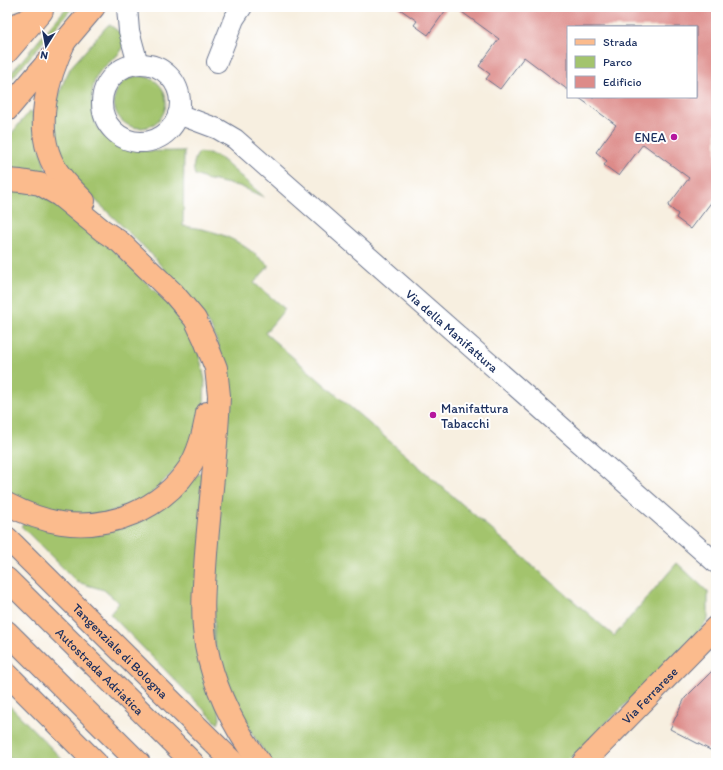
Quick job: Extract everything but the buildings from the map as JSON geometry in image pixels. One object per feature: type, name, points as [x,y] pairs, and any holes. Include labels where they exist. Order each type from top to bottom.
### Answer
[{"type":"main road","points":[[7,110],[94,7]]},
{"type":"main road","points":[[7,28],[25,21],[43,10]]},
{"type":"main road","points":[[7,52],[43,10]]},
{"type":"main road","points":[[65,41],[55,64],[46,102],[44,132],[48,150],[58,173],[71,189],[107,224],[120,242]]},
{"type":"main road","points":[[7,180],[31,182],[50,189],[70,202],[102,230],[120,242],[183,304],[200,329],[211,354],[218,376],[219,396],[206,559],[203,610],[204,628],[211,664],[222,698],[242,737],[260,763]]},
{"type":"main road","points":[[7,504],[49,521],[87,525],[111,522],[123,518],[155,502],[181,477],[188,468],[197,451],[204,429],[210,399],[209,369],[211,354]]},
{"type":"main road","name":"Tangenziale di Bologna","points":[[7,538],[234,763]]},
{"type":"main road","name":"Autostrada Adriatica","points":[[7,579],[193,763]]},
{"type":"main road","name":"Via Ferrarese","points":[[582,763],[716,626]]},
{"type":"main road","points":[[7,632],[139,763]]},
{"type":"main road","points":[[7,674],[96,763]]},
{"type":"street","points":[[127,7],[129,32],[138,64]]},
{"type":"street","points":[[217,62],[234,19],[242,7]]},
{"type":"street","points":[[138,64],[149,65],[162,70],[172,80],[180,98],[178,114],[175,122],[169,130],[152,140],[143,142],[124,138],[114,131],[108,124],[102,105],[105,87],[111,78],[119,70],[138,64]]},
{"type":"street","name":"Via della Manifattura","points":[[178,114],[218,129],[235,139],[716,563]]},
{"type":"green space","points":[[67,7],[73,7],[7,84],[7,78]]},
{"type":"green space","points":[[108,25],[123,35],[124,44],[117,56],[101,70],[95,81],[92,106],[96,123],[103,135],[113,143],[126,148],[155,151],[184,151],[183,226],[209,231],[230,238],[249,249],[269,266],[254,283],[285,309],[265,333],[614,636],[677,563],[708,592],[708,620],[696,634],[566,763],[272,763],[252,734],[226,684],[214,641],[219,347],[211,327],[153,256],[84,189],[62,161],[55,137],[55,99],[58,98],[71,67]]},
{"type":"green space","points":[[140,76],[150,78],[158,84],[164,92],[166,102],[164,112],[158,120],[150,126],[140,128],[130,126],[122,120],[116,112],[114,102],[116,92],[122,84],[130,78]]},
{"type":"green space","points":[[29,112],[34,114],[46,172],[44,173],[26,169],[7,168],[7,139]]},
{"type":"green space","points":[[199,152],[211,154],[220,158],[264,197],[239,186],[205,179],[195,175],[194,163]]},
{"type":"green space","points":[[7,190],[37,192],[93,229],[179,315],[188,328],[199,354],[205,380],[204,405],[185,460],[147,498],[98,516],[58,513],[7,494]]},
{"type":"green space","points":[[199,473],[202,473],[202,500],[220,719],[218,724],[110,614],[119,603],[104,590],[77,582],[21,526],[24,523],[64,533],[195,477]]},
{"type":"green space","points":[[7,703],[66,763],[37,763],[7,758]]},
{"type":"place","name":"ENEA","points":[[674,137]]},
{"type":"place","name":"Manifattura Tabacchi","points":[[433,415]]}]
